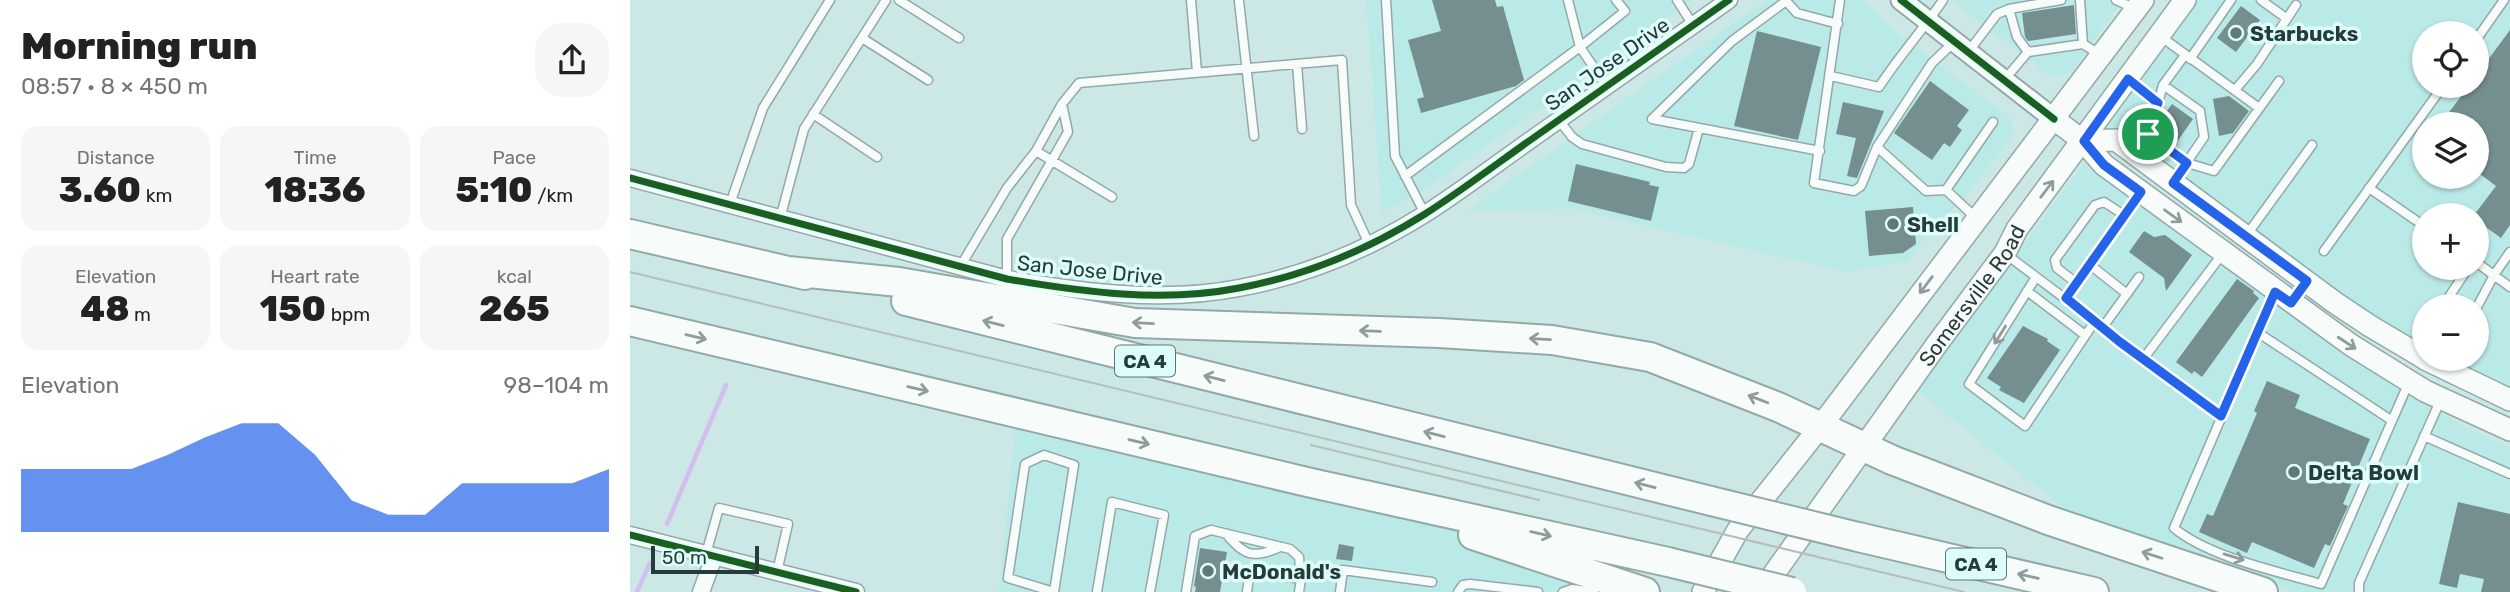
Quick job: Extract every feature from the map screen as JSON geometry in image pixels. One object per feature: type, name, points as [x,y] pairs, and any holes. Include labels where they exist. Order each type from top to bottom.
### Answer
[{"type":"highway","name":"CA 4","points":[[630,234],[1858,537],[2094,592]]},
{"type":"highway","points":[[788,271],[899,282],[1135,323],[1438,333],[1552,340],[1650,357],[1779,407],[1866,447],[2048,520],[2263,592]]},
{"type":"highway","points":[[630,321],[1307,482],[1792,592]]},
{"type":"highway","points":[[1307,482],[1645,592]]},
{"type":"main road","name":"Somersville Road","points":[[1761,592],[2005,253],[2017,229],[2185,0]]},
{"type":"main road","name":"Somersville Road","points":[[1703,592],[1738,530],[1820,427],[1976,218],[2054,119],[2092,50],[2140,4]]},
{"type":"main road","points":[[2054,119],[2084,141],[2104,165],[2341,339],[2409,382],[2510,430]]},
{"type":"main road","points":[[2084,141],[2116,140],[2370,327],[2412,351]]},
{"type":"main road","points":[[2283,298],[2307,281]]},
{"type":"main road","points":[[2456,371],[2510,400]]},
{"type":"street","name":"San Jose Drive","points":[[630,178],[1007,279],[1101,293],[1181,295],[1237,289],[1293,276],[1369,244],[1425,214],[1728,0]]},
{"type":"street","points":[[1901,0],[2054,119]]},
{"type":"street","points":[[630,534],[856,592]]},
{"type":"street","points":[[701,592],[710,555]]},
{"type":"lane","points":[[730,204],[763,108],[830,0]]},
{"type":"lane","points":[[780,219],[804,129],[886,0]]},
{"type":"lane","points":[[899,0],[959,38]]},
{"type":"lane","points":[[1191,0],[1197,72]]},
{"type":"lane","points":[[1386,0],[1395,156],[1425,214]]},
{"type":"lane","points":[[1568,0],[1580,47],[1607,87]]},
{"type":"lane","points":[[1405,176],[1625,11],[1616,0]]},
{"type":"lane","points":[[1677,0],[1693,25]]},
{"type":"lane","points":[[1840,0],[1814,183],[1854,191],[1861,186],[1877,147],[1932,63],[1961,47],[1997,14],[2009,9],[2061,0]]},
{"type":"lane","points":[[1830,76],[1879,87],[1898,57],[1928,23],[1943,0]]},
{"type":"lane","points":[[2004,80],[2028,52],[2092,50],[2080,0]]},
{"type":"lane","points":[[2116,0],[2140,4]]},
{"type":"lane","points":[[2231,0],[2163,85],[2158,103],[2144,131],[2187,163],[2214,172],[2279,80]]},
{"type":"lane","points":[[2261,0],[2286,18]]},
{"type":"lane","points":[[2489,21],[2504,0]]},
{"type":"lane","points":[[1239,1],[1254,136]]},
{"type":"lane","points":[[1820,151],[1652,119],[1732,41],[1786,1],[1797,13],[1838,24]]},
{"type":"lane","points":[[2235,90],[2257,64],[2296,5]]},
{"type":"lane","points":[[2009,9],[2017,37],[2028,52]]},
{"type":"lane","points":[[2160,36],[2259,108]]},
{"type":"lane","points":[[862,37],[928,80]]},
{"type":"lane","points":[[959,268],[1007,188],[1036,151],[1062,104],[1079,83],[1342,60],[1352,205],[1369,244]]},
{"type":"lane","points":[[1297,64],[1302,129]]},
{"type":"lane","points":[[2128,79],[2158,103]]},
{"type":"lane","points":[[2163,85],[2200,111],[2204,137],[2173,183]]},
{"type":"lane","points":[[2324,251],[2435,98]]},
{"type":"lane","points":[[1007,279],[1007,239],[1068,132],[1062,104]]},
{"type":"lane","points":[[813,114],[877,157]]},
{"type":"lane","points":[[1559,120],[1572,137],[1582,144],[1666,167],[1684,168],[1689,164],[1699,128]]},
{"type":"lane","points":[[1946,190],[1993,122]]},
{"type":"lane","points":[[2246,236],[2312,145]]},
{"type":"lane","points":[[1877,147],[1926,191],[1946,190],[1976,218]]},
{"type":"lane","points":[[1036,151],[1112,197]]},
{"type":"lane","points":[[2370,188],[2412,218]]},
{"type":"lane","points":[[2066,298],[2141,192]]},
{"type":"lane","points":[[2075,282],[2057,268],[2055,260],[2097,202],[2104,202],[2124,215]]},
{"type":"lane","points":[[2484,294],[2510,252]]},
{"type":"lane","points":[[2005,253],[2221,416]]},
{"type":"lane","points":[[2144,359],[2224,253]]},
{"type":"lane","points":[[2088,264],[2127,294]]},
{"type":"lane","points":[[2489,271],[2510,288]]},
{"type":"lane","points":[[2036,277],[1969,384],[2025,426],[2095,321]]},
{"type":"lane","points":[[2103,327],[2139,277]]},
{"type":"lane","points":[[2027,291],[2085,335]]},
{"type":"lane","points":[[2283,298],[2257,332],[2174,528],[2189,540],[2219,553],[2321,584],[2409,382]]},
{"type":"lane","points":[[2257,332],[2391,420]]},
{"type":"lane","points":[[2360,592],[2359,583],[2441,399]]},
{"type":"lane","points":[[2424,436],[2510,474]]},
{"type":"lane","points":[[1044,455],[1074,465],[1054,592],[1008,578],[1025,464],[1044,455]]},
{"type":"lane","points":[[1097,592],[1112,502],[1164,515],[1150,592]]},
{"type":"lane","points":[[710,555],[719,508],[788,524],[777,572]]},
{"type":"lane","points":[[1185,592],[1195,536],[1211,530],[1290,549],[1299,557],[1299,592]]},
{"type":"lane","points":[[1226,534],[1239,550],[1250,554],[1264,554],[1280,548]]},
{"type":"lane","points":[[1340,592],[1343,570],[1432,582]]},
{"type":"lane","points":[[1247,592],[1250,571],[1301,579]]},
{"type":"lane","points":[[1458,592],[1463,586],[1470,584],[1538,592]]},
{"type":"lane","points":[[1563,592],[1572,589],[1594,592]]},
{"type":"shaded area","points":[[1366,0],[1692,0],[1433,184],[1382,213]]},
{"type":"shaded area","points":[[1766,0],[1864,0],[1897,33],[2011,118],[2014,133],[2009,141],[1967,195],[1925,238],[1908,261],[1847,272],[1573,209],[1467,211]]},
{"type":"shaded area","points":[[1951,0],[2123,0],[2073,70],[2057,76],[2047,74]]},
{"type":"shaded area","points":[[2185,0],[2510,0],[2510,400],[2450,371],[2489,371],[2489,294],[2412,294],[2412,350],[2116,140],[2084,141]]},
{"type":"shaded area","points":[[2086,161],[2412,395],[2460,425],[2510,447],[2510,592],[2296,592],[2101,529],[2073,516],[1916,390]]},
{"type":"shaded area","points":[[1017,413],[1307,482],[1645,592],[999,592]]},
{"type":"building","points":[[1432,0],[1495,0],[1497,7],[1503,6],[1524,80],[1516,86],[1421,113],[1417,99],[1424,97],[1408,40],[1441,31]]},
{"type":"building","points":[[2074,5],[2076,34],[2028,41],[2025,37],[2022,13]]},
{"type":"building","name":"Starbucks","points":[[2241,6],[2260,20],[2236,52],[2217,38]]},
{"type":"building","points":[[2510,30],[2510,225],[2501,238],[2489,229],[2489,203],[2483,203],[2496,186],[2489,181],[2489,112],[2449,112],[2460,98],[2489,98],[2489,58]]},
{"type":"building","points":[[1757,31],[1821,47],[1798,140],[1734,126]]},
{"type":"building","points":[[1930,81],[1969,110],[1957,126],[1962,130],[1950,147],[1944,143],[1932,160],[1894,133]]},
{"type":"building","points":[[2229,96],[2249,111],[2233,133],[2219,136],[2213,99]]},
{"type":"building","points":[[1843,102],[1884,111],[1857,178],[1847,176],[1856,138],[1836,134]]},
{"type":"building","points":[[2172,104],[2193,119],[2174,146],[2153,130]]},
{"type":"building","points":[[1576,164],[1650,182],[1649,185],[1659,187],[1651,221],[1568,201]]},
{"type":"building","points":[[1913,207],[1916,244],[1903,253],[1869,256],[1865,211]]},
{"type":"building","points":[[2144,231],[2154,237],[2165,235],[2192,255],[2166,291],[2164,278],[2129,252]]},
{"type":"building","points":[[2237,279],[2259,298],[2202,377],[2194,371],[2192,374],[2176,362]]},
{"type":"building","points":[[2023,326],[2048,339],[2047,341],[2060,350],[2024,403],[1999,390],[2001,387],[1987,378]]},
{"type":"building","name":"Delta Bowl","points":[[2267,381],[2300,395],[2295,408],[2370,439],[2343,504],[2348,506],[2330,546],[2325,544],[2314,568],[2252,542],[2247,553],[2199,532],[2207,514],[2213,516],[2257,413],[2254,411]]},
{"type":"building","points":[[2458,502],[2510,514],[2510,592],[2481,592],[2484,579],[2460,574],[2457,588],[2439,584]]},
{"type":"building","points":[[1339,544],[1354,547],[1352,561],[1336,559]]},
{"type":"building","points":[[1200,548],[1227,552],[1220,592],[1195,592]]},
{"type":"waterway","points":[[667,524],[726,385]]},
{"type":"waterway","points":[[637,592],[650,563]]},
{"type":"tram line","points":[[630,272],[1964,592]]},
{"type":"tram line","points":[[1311,445],[1539,500]]},
{"type":"cycle path","points":[[630,178],[1007,279],[1123,294],[1181,295],[1239,288],[1312,269],[1359,250],[1404,227],[1729,0]]},
{"type":"cycle path","points":[[1901,0],[2054,119]]},
{"type":"cycle path","points":[[630,535],[856,592]]},
{"type":"place","name":"Starbucks","points":[[2236,33]]},
{"type":"place","name":"Shell","points":[[1893,224]]},
{"type":"place","name":"Delta Bowl","points":[[2294,472]]},
{"type":"place","name":"McDonald's","points":[[1208,571]]},
{"type":"route","points":[[2128,79],[2158,103],[2144,128],[2148,134],[2187,163],[2173,183],[2307,281],[2291,303],[2275,292],[2221,416],[2120,342],[2066,298],[2141,192],[2104,165],[2084,141],[2128,79]]}]
